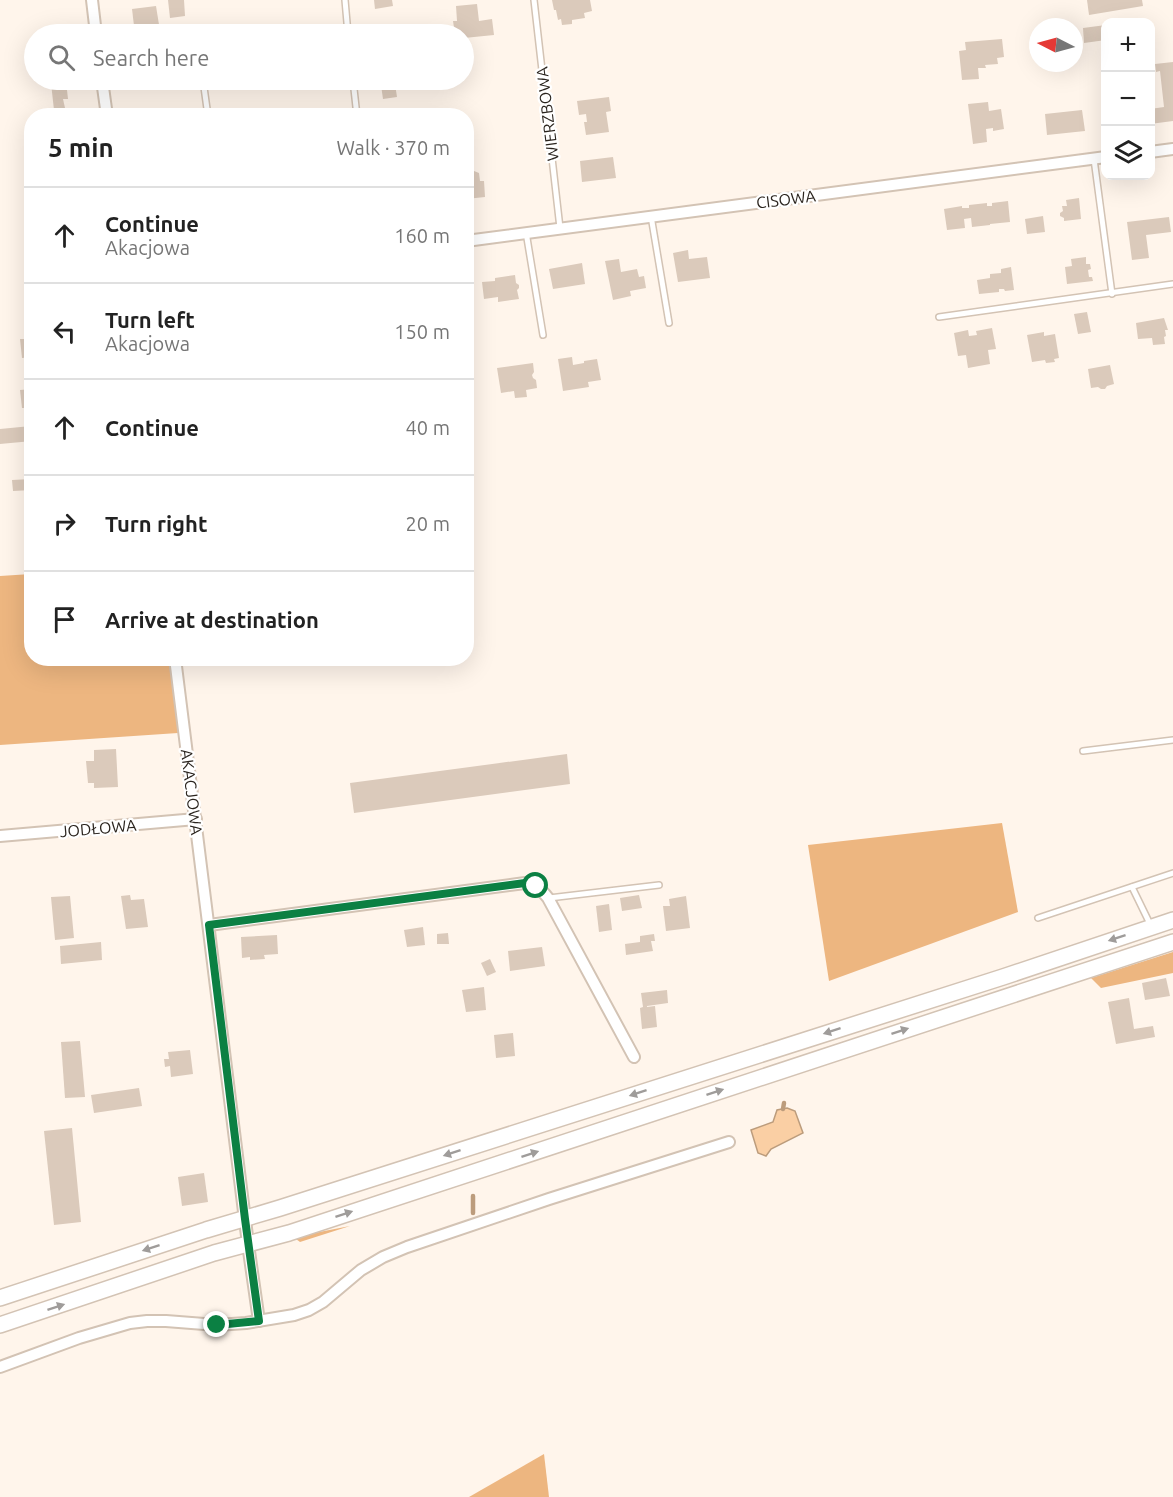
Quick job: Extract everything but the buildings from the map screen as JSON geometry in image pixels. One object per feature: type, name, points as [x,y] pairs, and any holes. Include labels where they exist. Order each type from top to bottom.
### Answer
[{"type":"main road","points":[[0,1298],[1173,920]]},
{"type":"main road","points":[[0,1325],[214,1253],[289,1233],[1173,942]]},
{"type":"street","points":[[92,0],[95,24]]},
{"type":"street","points":[[103,90],[106,108]]},
{"type":"street","points":[[1155,151],[1173,149]]},
{"type":"street","name":"CISOWA","points":[[474,240],[1100,158]]},
{"type":"street","name":"AKACJOWA","points":[[176,666],[259,1321]]},
{"type":"street","name":"JODŁOWA","points":[[0,836],[196,819]]},
{"type":"street","points":[[209,925],[525,883],[536,886],[548,898],[634,1057]]},
{"type":"street","points":[[0,1367],[80,1338],[130,1323],[156,1321],[217,1325],[294,1315],[323,1302],[362,1270],[383,1257],[407,1247],[549,1199],[729,1143]]},
{"type":"lane","points":[[345,0],[347,24]]},
{"type":"lane","name":"WIERZBOWA","points":[[534,0],[560,228]]},
{"type":"lane","points":[[204,90],[207,108]]},
{"type":"lane","points":[[354,90],[356,108]]},
{"type":"lane","points":[[1100,158],[1112,294]]},
{"type":"lane","points":[[651,216],[669,323]]},
{"type":"lane","points":[[526,232],[543,335]]},
{"type":"lane","points":[[939,317],[1173,284]]},
{"type":"lane","points":[[1083,751],[1173,740]]},
{"type":"lane","points":[[1038,918],[1173,873]]},
{"type":"lane","points":[[548,898],[660,885]]},
{"type":"lane","points":[[1132,887],[1151,927]]},
{"type":"shaded area","points":[[24,574],[24,666],[170,666],[178,733],[0,745],[0,576]]},
{"type":"shaded area","points":[[1002,823],[1018,912],[829,981],[808,845]]},
{"type":"shaded area","points":[[1173,952],[1173,973],[1101,988],[1091,978]]},
{"type":"shaded area","points":[[787,1108],[795,1111],[803,1133],[771,1149],[766,1156],[758,1153],[751,1130],[773,1122],[777,1110]]},
{"type":"shaded area","points":[[350,1226],[300,1242],[296,1239],[309,1234]]},
{"type":"shaded area","points":[[544,1454],[549,1497],[469,1497]]},
{"type":"waterway","points":[[783,1109],[784,1103]]},
{"type":"waterway","points":[[473,1196],[473,1213]]},
{"type":"route","points":[[217,1325],[259,1321],[209,925],[525,883],[536,886]]}]
